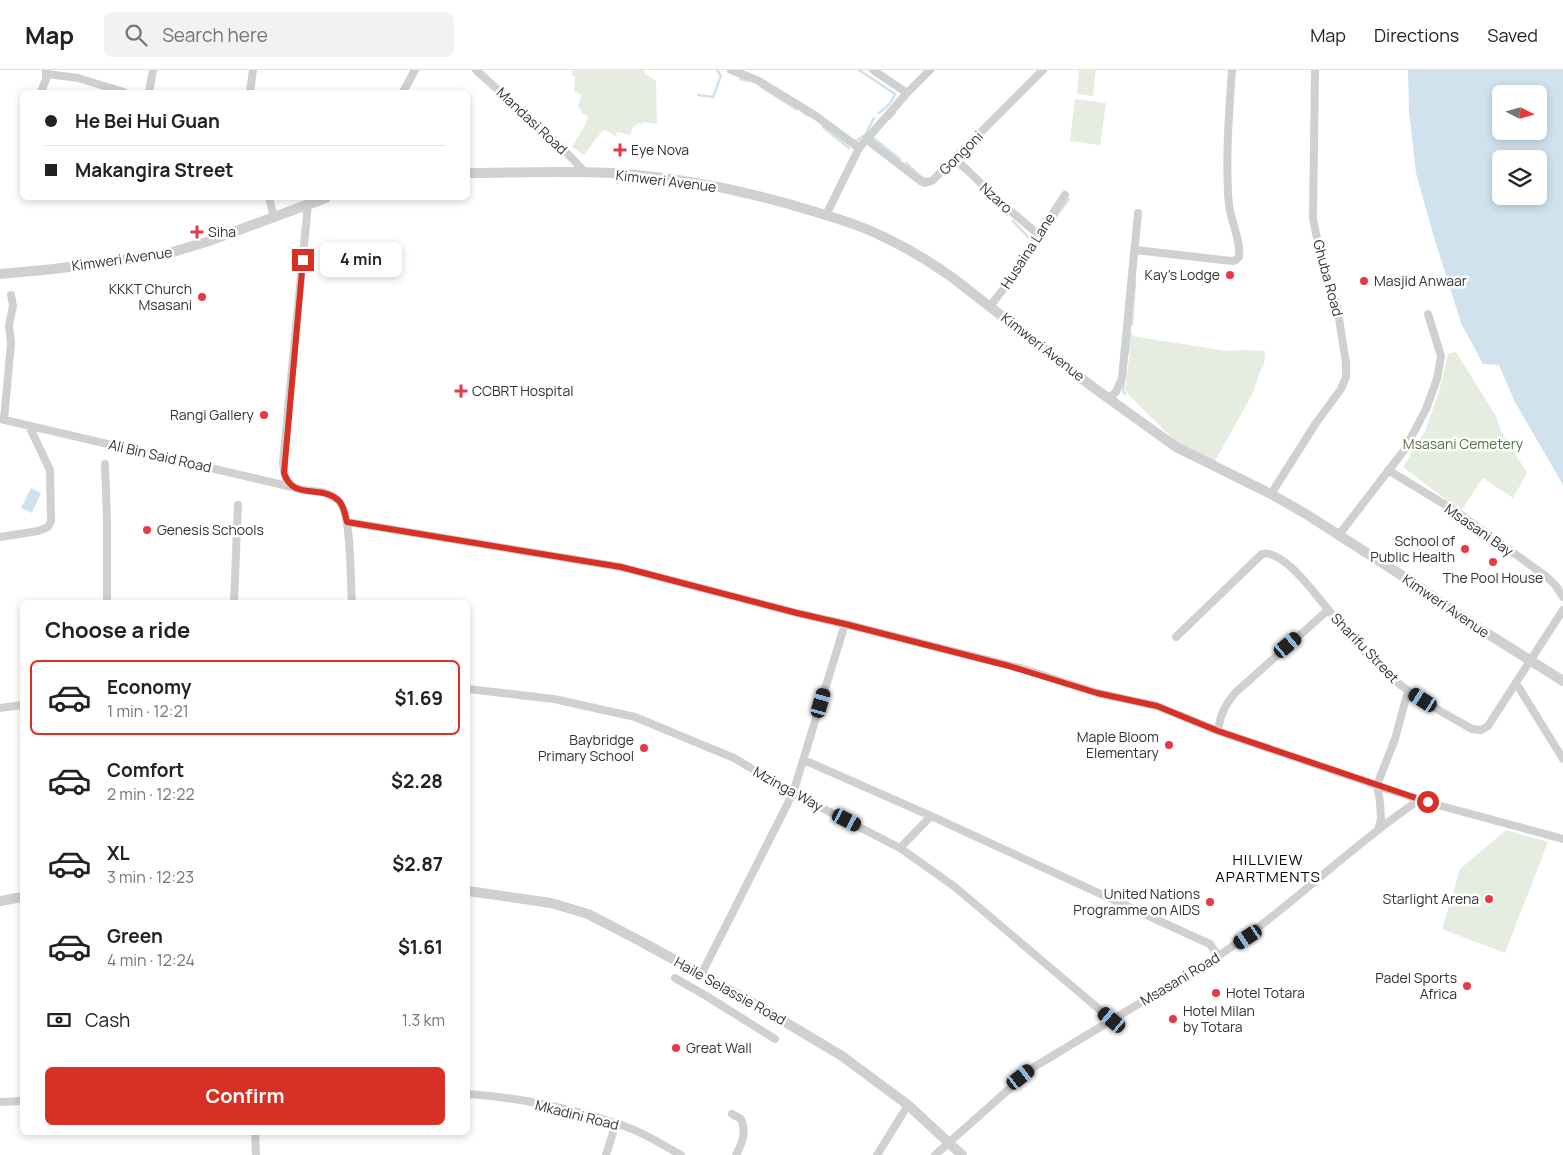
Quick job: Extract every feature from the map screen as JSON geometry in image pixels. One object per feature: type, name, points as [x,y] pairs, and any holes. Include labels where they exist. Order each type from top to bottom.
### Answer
[{"type":"street","points":[[149,90],[153,70]]},
{"type":"street","points":[[250,90],[253,70]]},
{"type":"street","points":[[404,90],[415,70]]},
{"type":"street","name":"Mandasi Road","points":[[476,70],[561,147],[586,173]]},
{"type":"street","points":[[731,70],[757,80],[816,116],[859,148]]},
{"type":"street","points":[[873,70],[907,93]]},
{"type":"street","points":[[826,215],[859,148],[907,93],[930,70]]},
{"type":"street","name":"Gongoni","points":[[866,139],[926,183],[937,178],[1043,70]]},
{"type":"street","points":[[1135,250],[1232,261],[1239,257],[1234,222],[1229,206],[1229,131],[1232,70]]},
{"type":"street","name":"Ghuba Road","points":[[1270,494],[1316,423],[1341,389],[1346,377],[1346,364],[1337,306],[1320,253],[1313,219],[1315,70]]},
{"type":"street","points":[[42,90],[46,72],[87,80],[118,90]]},
{"type":"street","name":"Nzaro","points":[[956,159],[999,201],[1038,235]]},
{"type":"street","name":"Kimweri Avenue","points":[[470,173],[543,171],[626,174],[688,181],[763,196],[866,228],[911,251],[953,278],[1176,447],[1270,494],[1395,571],[1477,628],[1563,681]]},
{"type":"street","name":"Husaina Lane","points":[[990,306],[1002,291],[1065,195]]},
{"type":"street","points":[[270,200],[274,217]]},
{"type":"street","name":"Kimweri Avenue","points":[[0,274],[166,254],[206,242],[320,200]]},
{"type":"street","points":[[292,487],[286,480],[284,462],[308,204]]},
{"type":"street","points":[[1109,398],[1116,392],[1122,378],[1138,213]]},
{"type":"street","points":[[2,420],[11,343],[9,325],[12,309],[11,294]]},
{"type":"street","points":[[1338,536],[1405,449],[1426,409],[1437,379],[1441,356],[1428,314]]},
{"type":"street","name":"Ali Bin Said Road","points":[[2,420],[292,487],[326,493],[338,500],[343,508],[347,522]]},
{"type":"street","points":[[0,537],[38,531],[48,527],[51,521],[50,470],[29,426]]},
{"type":"street","name":"Ali Bin Said Road","points":[[105,464],[107,600]]},
{"type":"street","name":"Msasani Bay","points":[[1388,470],[1457,512],[1547,577],[1563,597]]},
{"type":"street","points":[[234,600],[238,505]]},
{"type":"street","points":[[352,600],[347,522],[621,567],[1027,670],[1097,693],[1157,706],[1218,731],[1423,801],[1563,838]]},
{"type":"street","name":"Sharifu Street","points":[[1176,637],[1262,554],[1266,553],[1279,556],[1309,586],[1370,656],[1408,691],[1472,729],[1481,730],[1488,726],[1530,661]]},
{"type":"street","points":[[1218,731],[1220,716],[1224,707],[1235,693],[1328,610]]},
{"type":"street","points":[[1530,661],[1563,610]]},
{"type":"street","points":[[701,975],[794,793],[845,624]]},
{"type":"street","points":[[1516,683],[1563,759]]},
{"type":"street","name":"Mzinga Way","points":[[470,689],[554,699],[634,717],[734,758],[794,793],[900,848],[955,886],[1112,1020]]},
{"type":"street","points":[[1378,830],[1381,819],[1377,785],[1395,739],[1408,691]]},
{"type":"street","points":[[0,708],[20,705]]},
{"type":"street","points":[[804,760],[1210,944],[1218,956]]},
{"type":"street","name":"Msasani Road","points":[[935,1155],[1034,1067],[1248,937],[1378,830],[1416,802],[1423,801]]},
{"type":"street","points":[[900,848],[930,816]]},
{"type":"street","name":"Haile Selassie Road","points":[[470,891],[551,904],[588,914],[760,1007],[842,1056],[908,1105],[962,1155]]},
{"type":"street","points":[[0,901],[20,897]]},
{"type":"street","points":[[675,978],[774,1039]]},
{"type":"street","name":"Mkadini Road","points":[[470,1094],[492,1096],[559,1109],[616,1123],[654,1139],[681,1155]]},
{"type":"street","points":[[0,1102],[20,1101]]},
{"type":"street","points":[[877,1155],[908,1105]]},
{"type":"street","points":[[732,1114],[741,1119],[744,1131],[736,1155]]},
{"type":"street","points":[[606,1155],[616,1123]]},
{"type":"street","points":[[256,1135],[256,1155]]},
{"type":"green space","points":[[573,70],[644,70],[645,74],[656,81],[657,124],[637,123],[630,135],[617,132],[616,136],[605,130],[602,131],[584,155],[572,147],[588,116],[583,114],[578,106],[582,95],[574,91],[575,77],[572,75]]},
{"type":"green space","points":[[1079,70],[1096,70],[1093,96],[1077,94]]},
{"type":"green space","points":[[1075,99],[1106,103],[1100,145],[1070,141]]},
{"type":"green space","points":[[1132,336],[1226,351],[1265,351],[1264,365],[1252,395],[1214,463],[1180,446],[1125,390]]},
{"type":"green space","name":"Msasani Cemetery","points":[[1456,352],[1496,416],[1500,429],[1527,473],[1513,498],[1483,478],[1461,511],[1403,467],[1425,431],[1439,392],[1448,354]]},
{"type":"green space","name":"Starlight Arena","points":[[1506,830],[1548,842],[1505,953],[1442,929],[1460,869]]},
{"type":"water","points":[[1408,70],[1563,70],[1563,485],[1515,402],[1499,365],[1483,364],[1461,323],[1416,173],[1409,111]]},
{"type":"water","points":[[31,488],[41,493],[32,513],[21,508]]},
{"type":"waterway","points":[[698,95],[713,97],[721,76],[717,70]]},
{"type":"waterway","points":[[859,70],[895,94],[889,105],[879,113]]},
{"type":"waterway","points":[[740,79],[748,81]]},
{"type":"waterway","points":[[760,86],[796,109]]},
{"type":"waterway","points":[[801,111],[807,115]]},
{"type":"waterway","points":[[889,119],[895,113]]},
{"type":"waterway","points":[[854,140],[856,141],[865,135],[874,118]]},
{"type":"waterway","points":[[823,127],[849,148]]},
{"type":"waterway","points":[[873,136],[900,159]]},
{"type":"waterway","points":[[906,163],[920,176],[928,178]]},
{"type":"waterway","points":[[955,164],[964,171]]},
{"type":"waterway","points":[[985,193],[991,199]]},
{"type":"waterway","points":[[1046,230],[1069,199]]},
{"type":"waterway","points":[[997,205],[1007,215]]},
{"type":"waterway","points":[[1013,221],[1030,239]]},
{"type":"waterway","points":[[1132,325],[1135,280]]},
{"type":"waterway","points":[[1128,353],[1131,334]]},
{"type":"waterway","points":[[1124,381],[1123,391],[1125,394]]},
{"type":"place","name":"Eye Nova","points":[[620,150]]},
{"type":"place","name":"Siha","points":[[197,232]]},
{"type":"place","name":"Kay's Lodge","points":[[1230,275]]},
{"type":"place","name":"Masjid Anwaar","points":[[1364,281]]},
{"type":"place","name":"KKKT Church Msasani","points":[[202,297]]},
{"type":"place","name":"CCBRT Hospital","points":[[461,391]]},
{"type":"place","name":"Rangi Gallery","points":[[264,415]]},
{"type":"place","name":"Genesis Schools","points":[[147,530]]},
{"type":"place","name":"School of Public Health","points":[[1465,549]]},
{"type":"place","name":"The Pool House","points":[[1493,562]]},
{"type":"place","name":"Maple Bloom Elementary","points":[[1169,745]]},
{"type":"place","name":"Baybridge Primary School","points":[[644,748]]},
{"type":"place","name":"Starlight Arena","points":[[1489,899]]},
{"type":"place","name":"United Nations Programme on AIDS","points":[[1210,902]]},
{"type":"place","name":"Padel Sports Africa","points":[[1467,986]]},
{"type":"place","name":"Hotel Totara","points":[[1216,993]]},
{"type":"place","name":"Hotel Milan by Totara","points":[[1173,1019]]},
{"type":"place","name":"Great Wall","points":[[676,1048]]},
{"type":"district","name":"HILLVIEW APARTMENTS","points":[[1268,868]]},
{"type":"route","points":[[303,260],[284,473],[286,480],[292,487],[326,493],[338,500],[343,508],[347,522],[621,567],[1027,670],[1097,693],[1157,706],[1218,731],[1428,802]]}]
